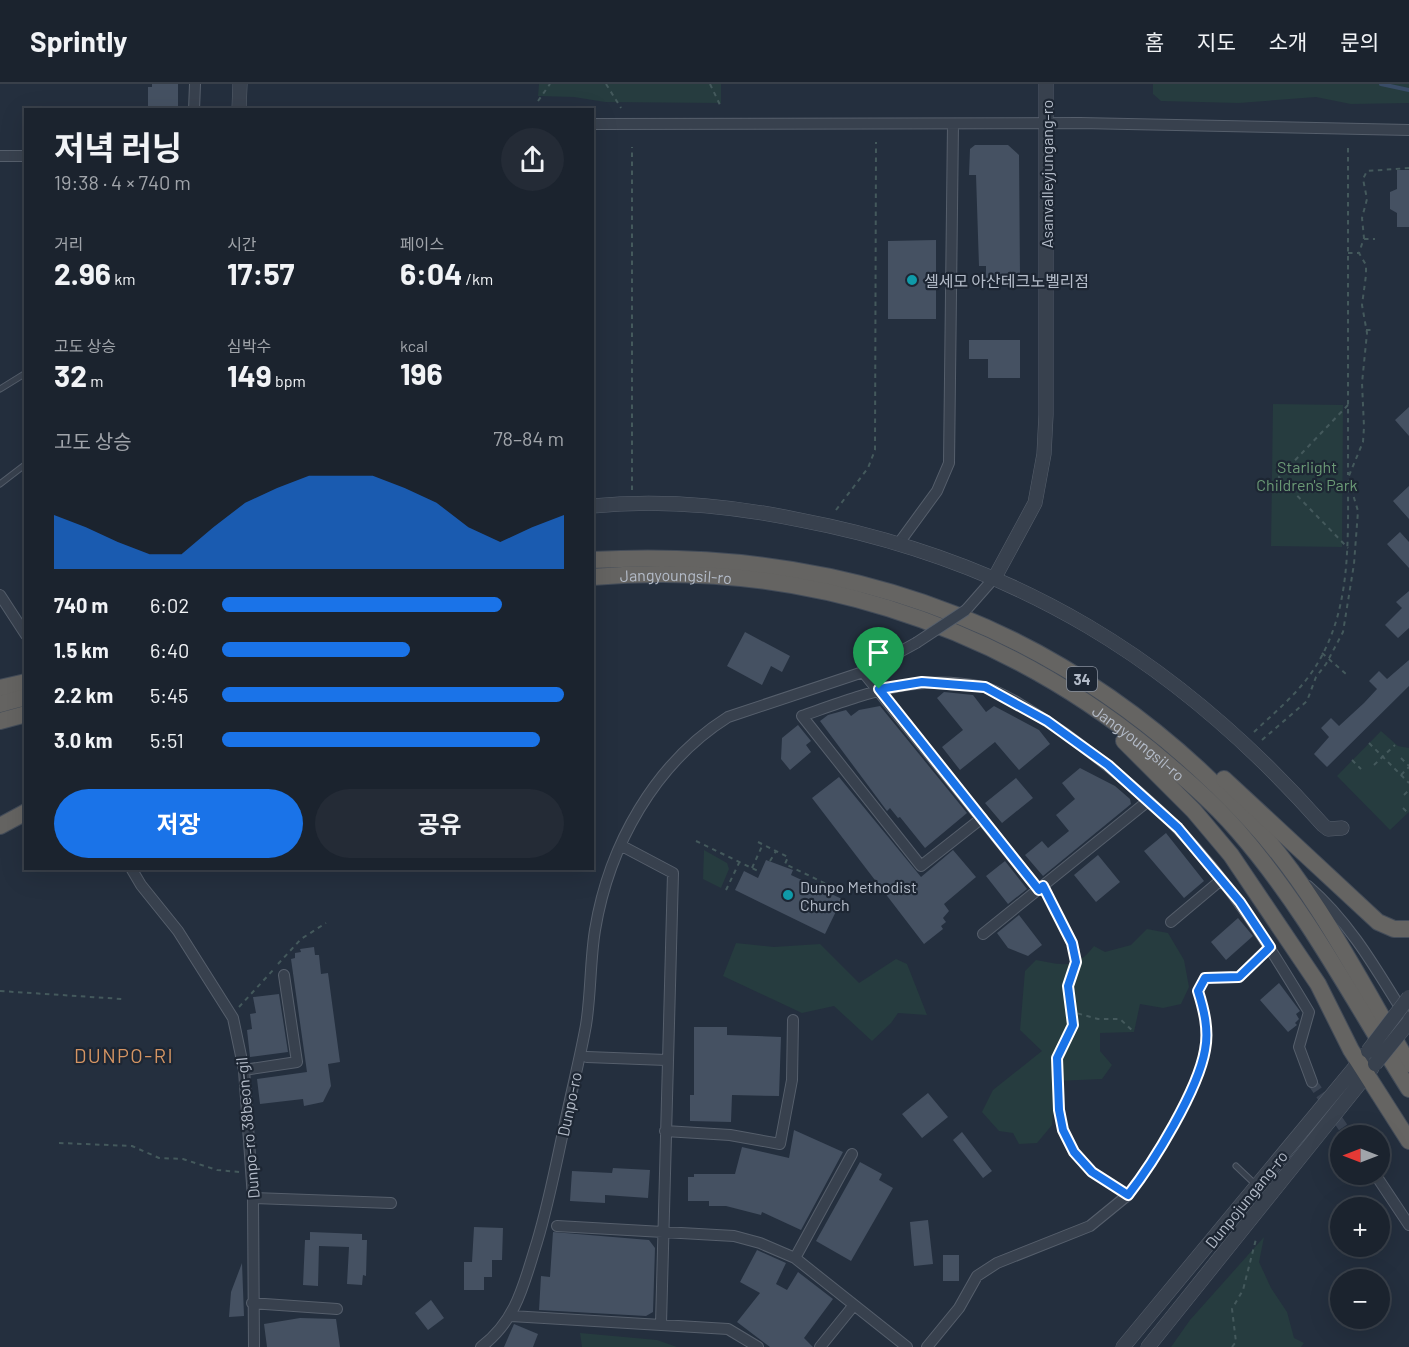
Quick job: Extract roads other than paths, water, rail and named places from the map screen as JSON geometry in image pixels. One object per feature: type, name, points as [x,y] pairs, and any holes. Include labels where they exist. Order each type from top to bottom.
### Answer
[{"type":"highway","name":"Jangyoungsil-ro","points":[[594,560],[649,557],[705,558],[802,570],[870,585],[924,602],[1002,633],[1115,700],[1177,750],[1250,819],[1287,867],[1333,934],[1409,1064]]},
{"type":"highway","name":"Jangyoungsil-ro","points":[[594,577],[650,572],[746,577],[825,590],[893,609],[962,633],[1057,682],[1108,715],[1160,757],[1201,793],[1238,831],[1300,910],[1409,1089]]},
{"type":"highway","name":"34","points":[[594,584],[650,572]]},
{"type":"highway","points":[[0,688],[24,682]]},
{"type":"highway","points":[[1057,682],[1151,765],[1230,855],[1318,984],[1367,1063],[1409,1141]]},
{"type":"highway","points":[[0,704],[24,698]]},
{"type":"highway","points":[[1115,700],[1173,735],[1378,922],[1394,929],[1409,929]]},
{"type":"highway","points":[[0,721],[24,715]]},
{"type":"highway","points":[[0,826],[24,813]]},
{"type":"street","points":[[194,108],[195,84]]},
{"type":"street","points":[[239,108],[240,84]]},
{"type":"street","name":"Asanvalleyjungang-ro","points":[[995,577],[1035,504],[1044,454],[1046,84]]},
{"type":"street","points":[[594,124],[1046,123],[1409,130]]},
{"type":"street","points":[[899,543],[937,491],[949,463],[953,124]]},
{"type":"street","points":[[0,156],[24,156]]},
{"type":"street","points":[[594,506],[618,504],[731,508],[830,525],[899,543],[995,577],[1090,627],[1151,667],[1243,743],[1291,789],[1323,825],[1328,829],[1342,828]]},
{"type":"street","name":"Dunpo-ro","points":[[481,1347],[498,1334],[511,1316],[543,1224],[586,1025],[595,929],[606,887],[644,799],[672,763],[728,717],[863,672],[916,643],[966,610],[995,577]]},
{"type":"street","points":[[0,595],[24,632]]},
{"type":"street","points":[[863,672],[1041,888]]},
{"type":"street","points":[[982,818],[921,867],[802,716],[879,689],[922,682],[985,687],[1047,721],[1108,765],[1178,828],[1221,880],[1270,947],[1309,1012],[1299,1047],[1312,1082]]},
{"type":"street","points":[[983,934],[1148,801]]},
{"type":"street","points":[[622,846],[673,873],[666,1060],[661,1324]]},
{"type":"street","points":[[1287,867],[1329,904],[1362,947],[1409,1022],[1367,1063]]},
{"type":"street","name":"Dunpo-ro 38beon-gil","points":[[133,870],[141,885],[178,931],[233,1018],[244,1070],[252,1172],[254,1347]]},
{"type":"street","points":[[1171,922],[1221,880]]},
{"type":"street","points":[[244,1070],[297,1062],[284,975]]},
{"type":"street","points":[[1367,1063],[1409,997]]},
{"type":"street","points":[[665,1131],[730,1134],[780,1144],[792,1080],[793,1020]]},
{"type":"street","name":"Dunpo-ro","points":[[587,1057],[666,1060]]},
{"type":"street","name":"Dunpojungang-ro","points":[[1123,1347],[1257,1185],[1367,1063]]},
{"type":"street","name":"Dunpojungang-ro","points":[[1148,1347],[1367,1063]]},
{"type":"street","points":[[795,1258],[852,1154]]},
{"type":"street","points":[[1382,1185],[1409,1225]]},
{"type":"street","points":[[927,1347],[959,1308],[977,1276],[997,1263],[1090,1226],[1128,1195]]},
{"type":"street","points":[[253,1198],[391,1203]]},
{"type":"street","points":[[557,1226],[734,1236],[760,1243],[795,1258],[908,1347]]},
{"type":"street","points":[[252,1303],[337,1309]]},
{"type":"street","points":[[820,1347],[854,1305]]},
{"type":"street","points":[[511,1316],[728,1329],[758,1347]]},
{"type":"lane","points":[[0,389],[24,374]]},
{"type":"lane","points":[[0,484],[24,466]]},
{"type":"lane","points":[[1236,1166],[1257,1185]]},
{"type":"waterway","points":[[1381,84],[1409,90]]},
{"type":"tunnel","points":[[1312,1082],[1341,1125]]},
{"type":"place","name":"셀세모 아산테크노벨리점","points":[[912,280]]},
{"type":"place","name":"Dunpo Methodist Church","points":[[788,895]]},
{"type":"district","name":"DUNPO-RI","points":[[124,1055]]},
{"type":"park label","name":"Starlight Children's Park","points":[[1307,475]]}]
